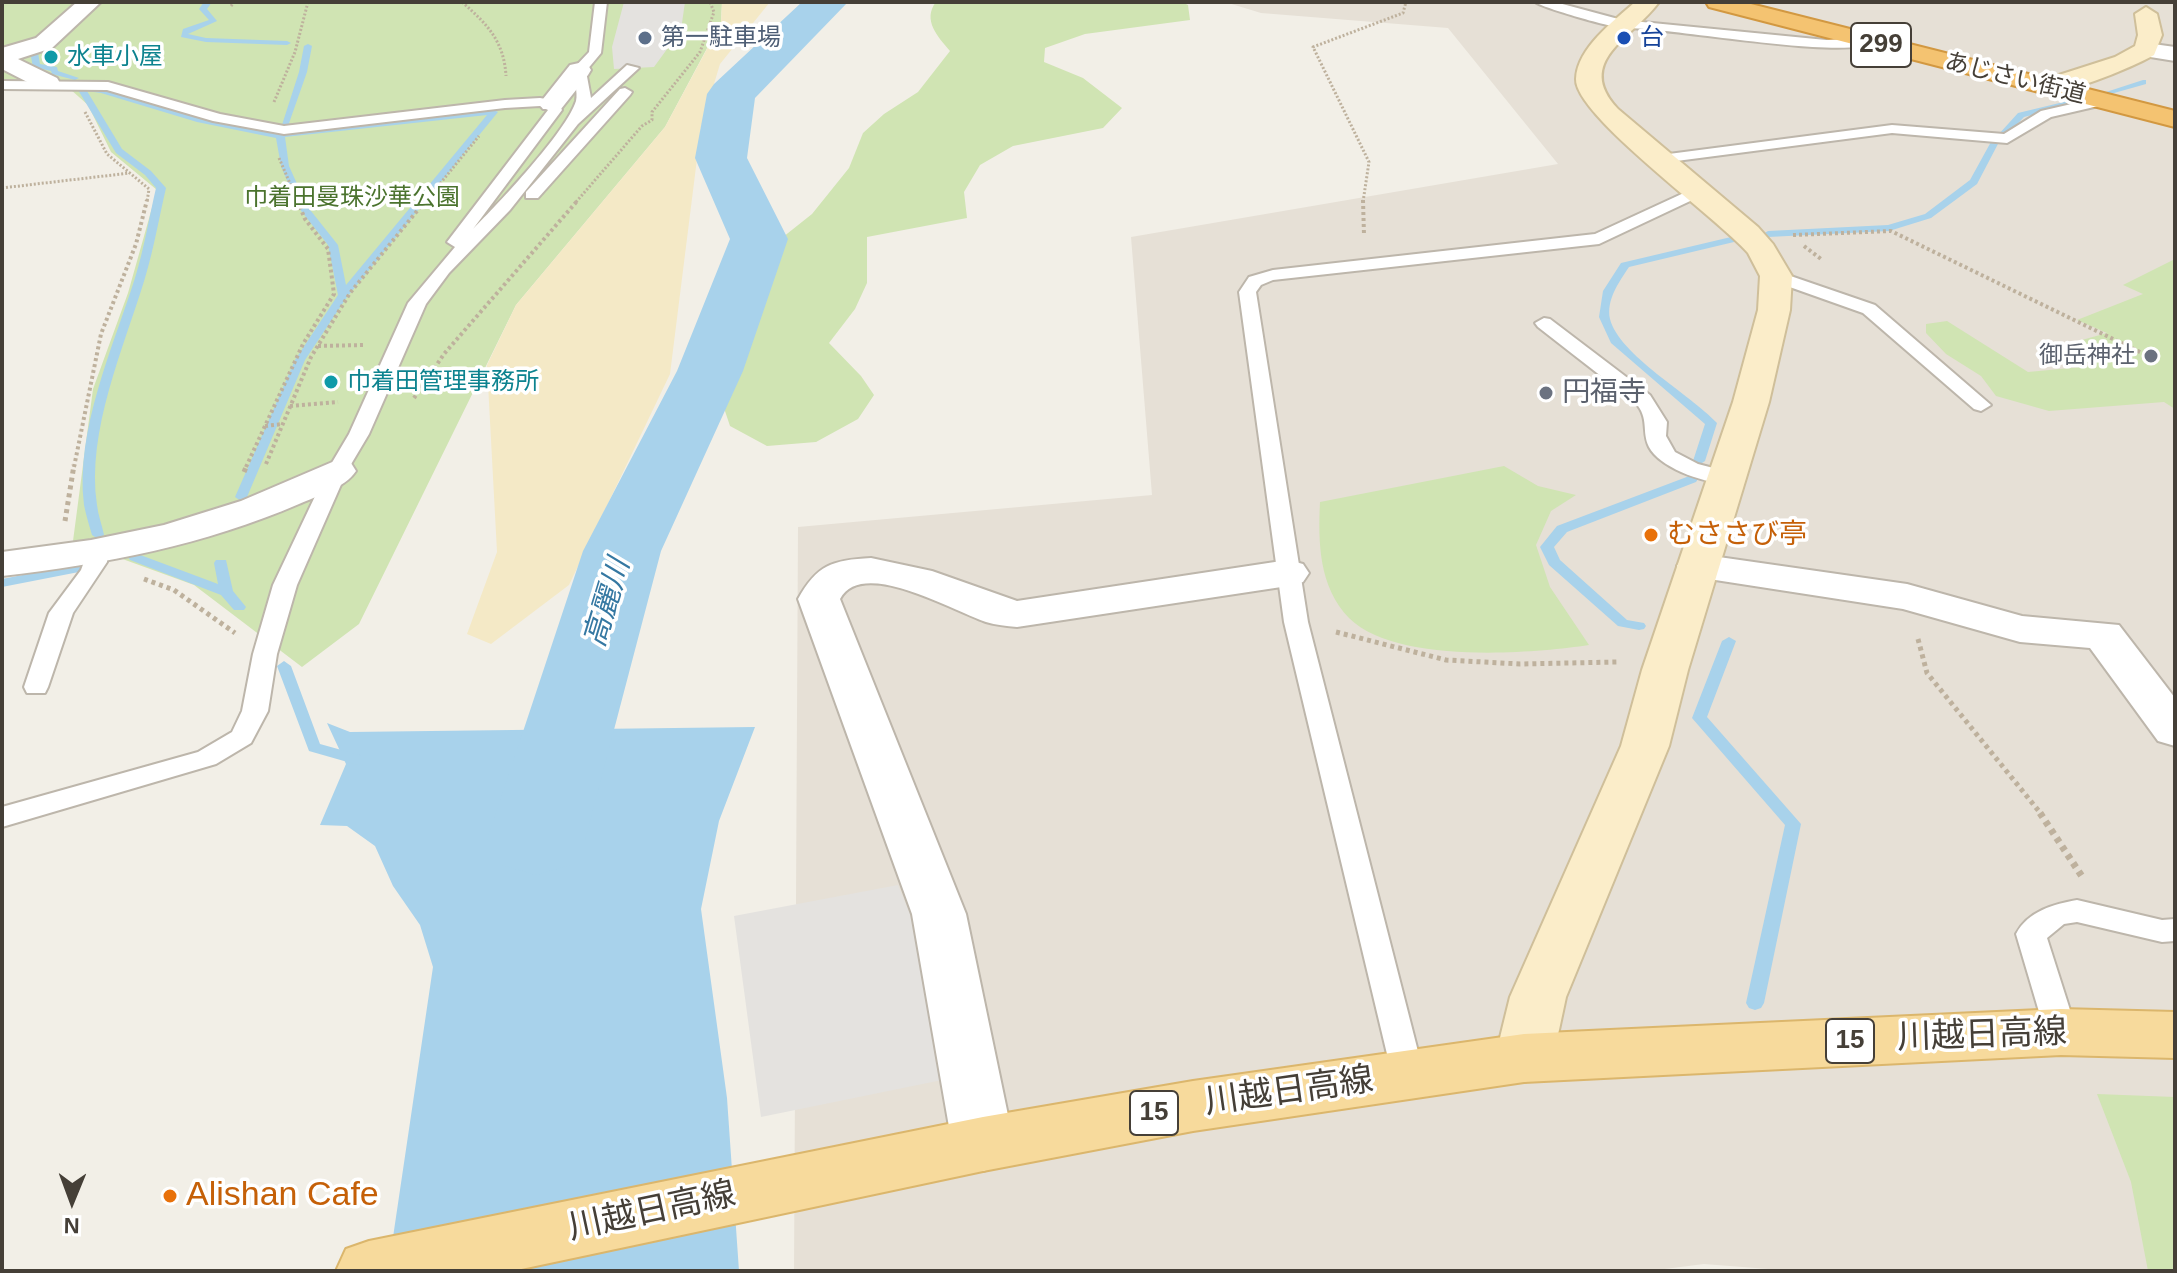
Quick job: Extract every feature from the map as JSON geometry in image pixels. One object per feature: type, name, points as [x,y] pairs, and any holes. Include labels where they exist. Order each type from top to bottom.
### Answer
[{"type":"highway","name":"あじさい街道","points":[[1717,2],[2175,119]]},
{"type":"main road","name":"川越日高線","points":[[369,1271],[983,1144],[1193,1106],[1524,1058],[2061,1032],[2175,1035]]},
{"type":"street","points":[[2,58],[44,43],[90,2]]},
{"type":"street","points":[[2146,14],[2150,35],[2146,50]]},
{"type":"street","points":[[1524,1058],[1538,997],[1645,746],[1665,670],[1729,478],[1774,310],[1776,276],[1762,250],[1747,233],[1609,115],[1593,97],[1588,81],[1601,50],[1633,16]]},
{"type":"street","points":[[2046,87],[2124,62],[2146,50],[2175,54]]},
{"type":"street","points":[[2,58],[48,83]]},
{"type":"street","points":[[552,104],[579,70]]},
{"type":"street","points":[[2,564],[84,557],[201,530],[285,499],[337,471]]},
{"type":"street","points":[[1698,566],[1907,597],[2020,629],[2103,635],[2175,730]]},
{"type":"street","points":[[983,1144],[939,914],[819,599],[832,579],[855,571],[889,571],[1002,613],[1017,614],[1288,573]]},
{"type":"lane","points":[[573,121],[584,98],[579,70],[595,53],[601,2]]},
{"type":"lane","points":[[1541,2],[1826,44],[1868,42]]},
{"type":"lane","points":[[2,817],[207,758],[242,737],[255,711],[265,654],[285,585],[337,471],[359,434],[417,303],[437,277],[504,207],[573,121],[638,68],[576,149],[488,241],[437,277]]},
{"type":"lane","points":[[2,85],[48,83],[108,86],[263,128],[297,130],[506,104],[552,104],[555,110],[460,232],[437,277]]},
{"type":"lane","points":[[1661,159],[1892,129],[2007,139],[2046,114],[2102,101]]},
{"type":"lane","points":[[1408,1075],[1296,622],[1246,297],[1248,288],[1260,278],[1273,275],[1599,239],[1699,191]]},
{"type":"lane","points":[[1776,276],[1869,309],[1981,405]]},
{"type":"lane","points":[[1544,323],[1643,399],[1657,422],[1654,431],[1665,455],[1674,463],[1729,478]]},
{"type":"lane","points":[[36,687],[48,660],[61,612],[88,578],[84,557]]},
{"type":"lane","points":[[2061,1032],[2031,934],[2056,915],[2077,911],[2162,931],[2175,930]]},
{"type":"path","points":[[263,128],[295,52],[308,2]]},
{"type":"path","points":[[263,472],[322,334],[348,293],[506,104],[506,58],[499,37],[462,2]]},
{"type":"path","points":[[411,403],[444,354],[642,126],[652,120],[652,112],[700,52],[714,12],[710,2]]},
{"type":"path","points":[[1375,266],[1363,233],[1363,202],[1369,162],[1313,47],[1403,13],[1406,2]]},
{"type":"path","points":[[83,107],[107,154],[149,189],[146,212],[102,331],[83,404],[84,557],[174,590],[265,654]]},
{"type":"path","points":[[243,474],[310,335],[336,294],[328,249],[305,219],[280,167],[277,152]]},
{"type":"path","points":[[2,188],[131,173]]},
{"type":"path","points":[[1788,235],[1891,231],[2144,354]]},
{"type":"path","points":[[336,294],[348,293]]},
{"type":"path","points":[[310,335],[322,334]]},
{"type":"path","points":[[317,346],[348,343]]},
{"type":"path","points":[[290,406],[374,399]]},
{"type":"path","points":[[266,425],[281,424]]},
{"type":"path","points":[[1907,597],[1927,673],[2004,772],[2035,805],[2088,887],[2056,915]]},
{"type":"path","points":[[1296,622],[1446,660],[1520,664],[1622,662],[1665,670]]},
{"type":"shaded area","name":"第一駐車場","points":[[624,2],[685,2],[681,30],[654,67],[614,69],[612,47]]},
{"type":"shaded area","name":"台","points":[[1225,2],[2175,2],[2175,1271],[1794,1271],[1704,1264],[1649,1271],[794,1271],[798,527],[1152,495],[1131,237],[1558,164],[1448,28],[1261,13]]},
{"type":"shaded area","points":[[898,885],[919,936],[942,1080],[761,1117],[734,916]]},
{"type":"green space","name":"巾着田曼珠沙華公園","points":[[2,2],[722,2],[721,22],[665,127],[516,305],[359,624],[302,667],[194,585],[73,541],[93,389],[128,293],[157,190],[111,152],[88,105],[70,89],[2,84]]},
{"type":"green space","points":[[936,2],[1182,2],[1188,5],[1190,20],[1085,34],[1045,48],[1044,62],[1083,78],[1122,108],[1103,128],[1013,146],[980,165],[964,192],[967,218],[867,237],[867,283],[855,309],[829,343],[861,376],[874,395],[858,419],[816,442],[767,446],[730,426],[717,387],[735,367],[771,281],[764,261],[778,241],[812,214],[849,168],[863,133],[884,114],[918,92],[950,51],[931,22]]},
{"type":"green space","points":[[2175,259],[2175,409],[2164,402],[2049,411],[1996,396],[1981,376],[1946,354],[1926,333],[1926,324],[1947,321],[2028,372],[2092,366],[2064,345],[2107,333],[2077,320],[2143,294],[2123,285]]},
{"type":"green space","points":[[1504,466],[1538,486],[1576,495],[1551,511],[1536,545],[1550,587],[1589,645],[1499,653],[1430,649],[1398,643],[1370,633],[1349,618],[1332,593],[1322,564],[1320,502]]},
{"type":"green space","points":[[2097,1094],[2175,1097],[2175,1271],[2148,1271],[2131,1182]]},
{"type":"sand","points":[[722,2],[770,2],[720,64],[701,127],[670,374],[569,585],[491,644],[467,634],[497,552],[487,365],[516,305],[665,127],[721,23]]},
{"type":"water","points":[[327,723],[350,732],[755,727],[719,821],[701,909],[727,1098],[739,1271],[388,1271],[433,967],[420,925],[393,886],[375,846],[347,826],[320,825],[346,764]]},
{"type":"waterway","points":[[208,2],[203,9],[213,21],[186,31],[184,35],[206,40],[287,43]]},
{"type":"waterway","name":"高麗川","points":[[536,840],[622,551],[710,371],[759,239],[721,158],[731,94],[827,2]]},
{"type":"waterway","points":[[284,126],[303,72],[308,46]]},
{"type":"waterway","points":[[21,55],[35,55],[36,65],[75,78]]},
{"type":"waterway","points":[[2107,93],[2143,82]]},
{"type":"waterway","points":[[81,88],[102,91],[200,120],[271,136],[280,135]]},
{"type":"waterway","points":[[81,88],[119,151],[148,173],[161,188],[143,267],[110,371],[93,440],[89,474],[91,506],[98,535]]},
{"type":"waterway","points":[[2003,134],[2021,115],[2072,102]]},
{"type":"waterway","points":[[280,135],[494,112],[343,295]]},
{"type":"waterway","points":[[280,135],[285,166],[303,207],[333,245],[343,295]]},
{"type":"waterway","points":[[1768,234],[1889,228],[1928,216],[1974,182],[1995,142]]},
{"type":"waterway","points":[[1699,461],[1711,423],[1616,343],[1604,317],[1608,291],[1625,265],[1731,240]]},
{"type":"waterway","points":[[241,497],[300,360],[343,295]]},
{"type":"waterway","points":[[1639,626],[1623,623],[1554,562],[1547,547],[1562,529],[1692,479]]},
{"type":"waterway","points":[[135,557],[226,592]]},
{"type":"waterway","points":[[221,563],[226,592]]},
{"type":"waterway","points":[[2,583],[79,568]]},
{"type":"waterway","points":[[226,592],[239,607]]},
{"type":"waterway","points":[[1729,641],[1699,718],[1793,824],[1755,1003]]},
{"type":"waterway","points":[[284,666],[314,747],[358,760]]},
{"type":"place","name":"第一駐車場","points":[[645,38]]},
{"type":"place","name":"台","points":[[1624,38]]},
{"type":"place","name":"水車小屋","points":[[51,57]]},
{"type":"place","name":"御岳神社","points":[[2151,356]]},
{"type":"place","name":"巾着田管理事務所","points":[[331,382]]},
{"type":"place","name":"円福寺","points":[[1546,393]]},
{"type":"place","name":"むささび亭","points":[[1651,535]]},
{"type":"place","name":"Alishan Cafe","points":[[170,1196]]}]
